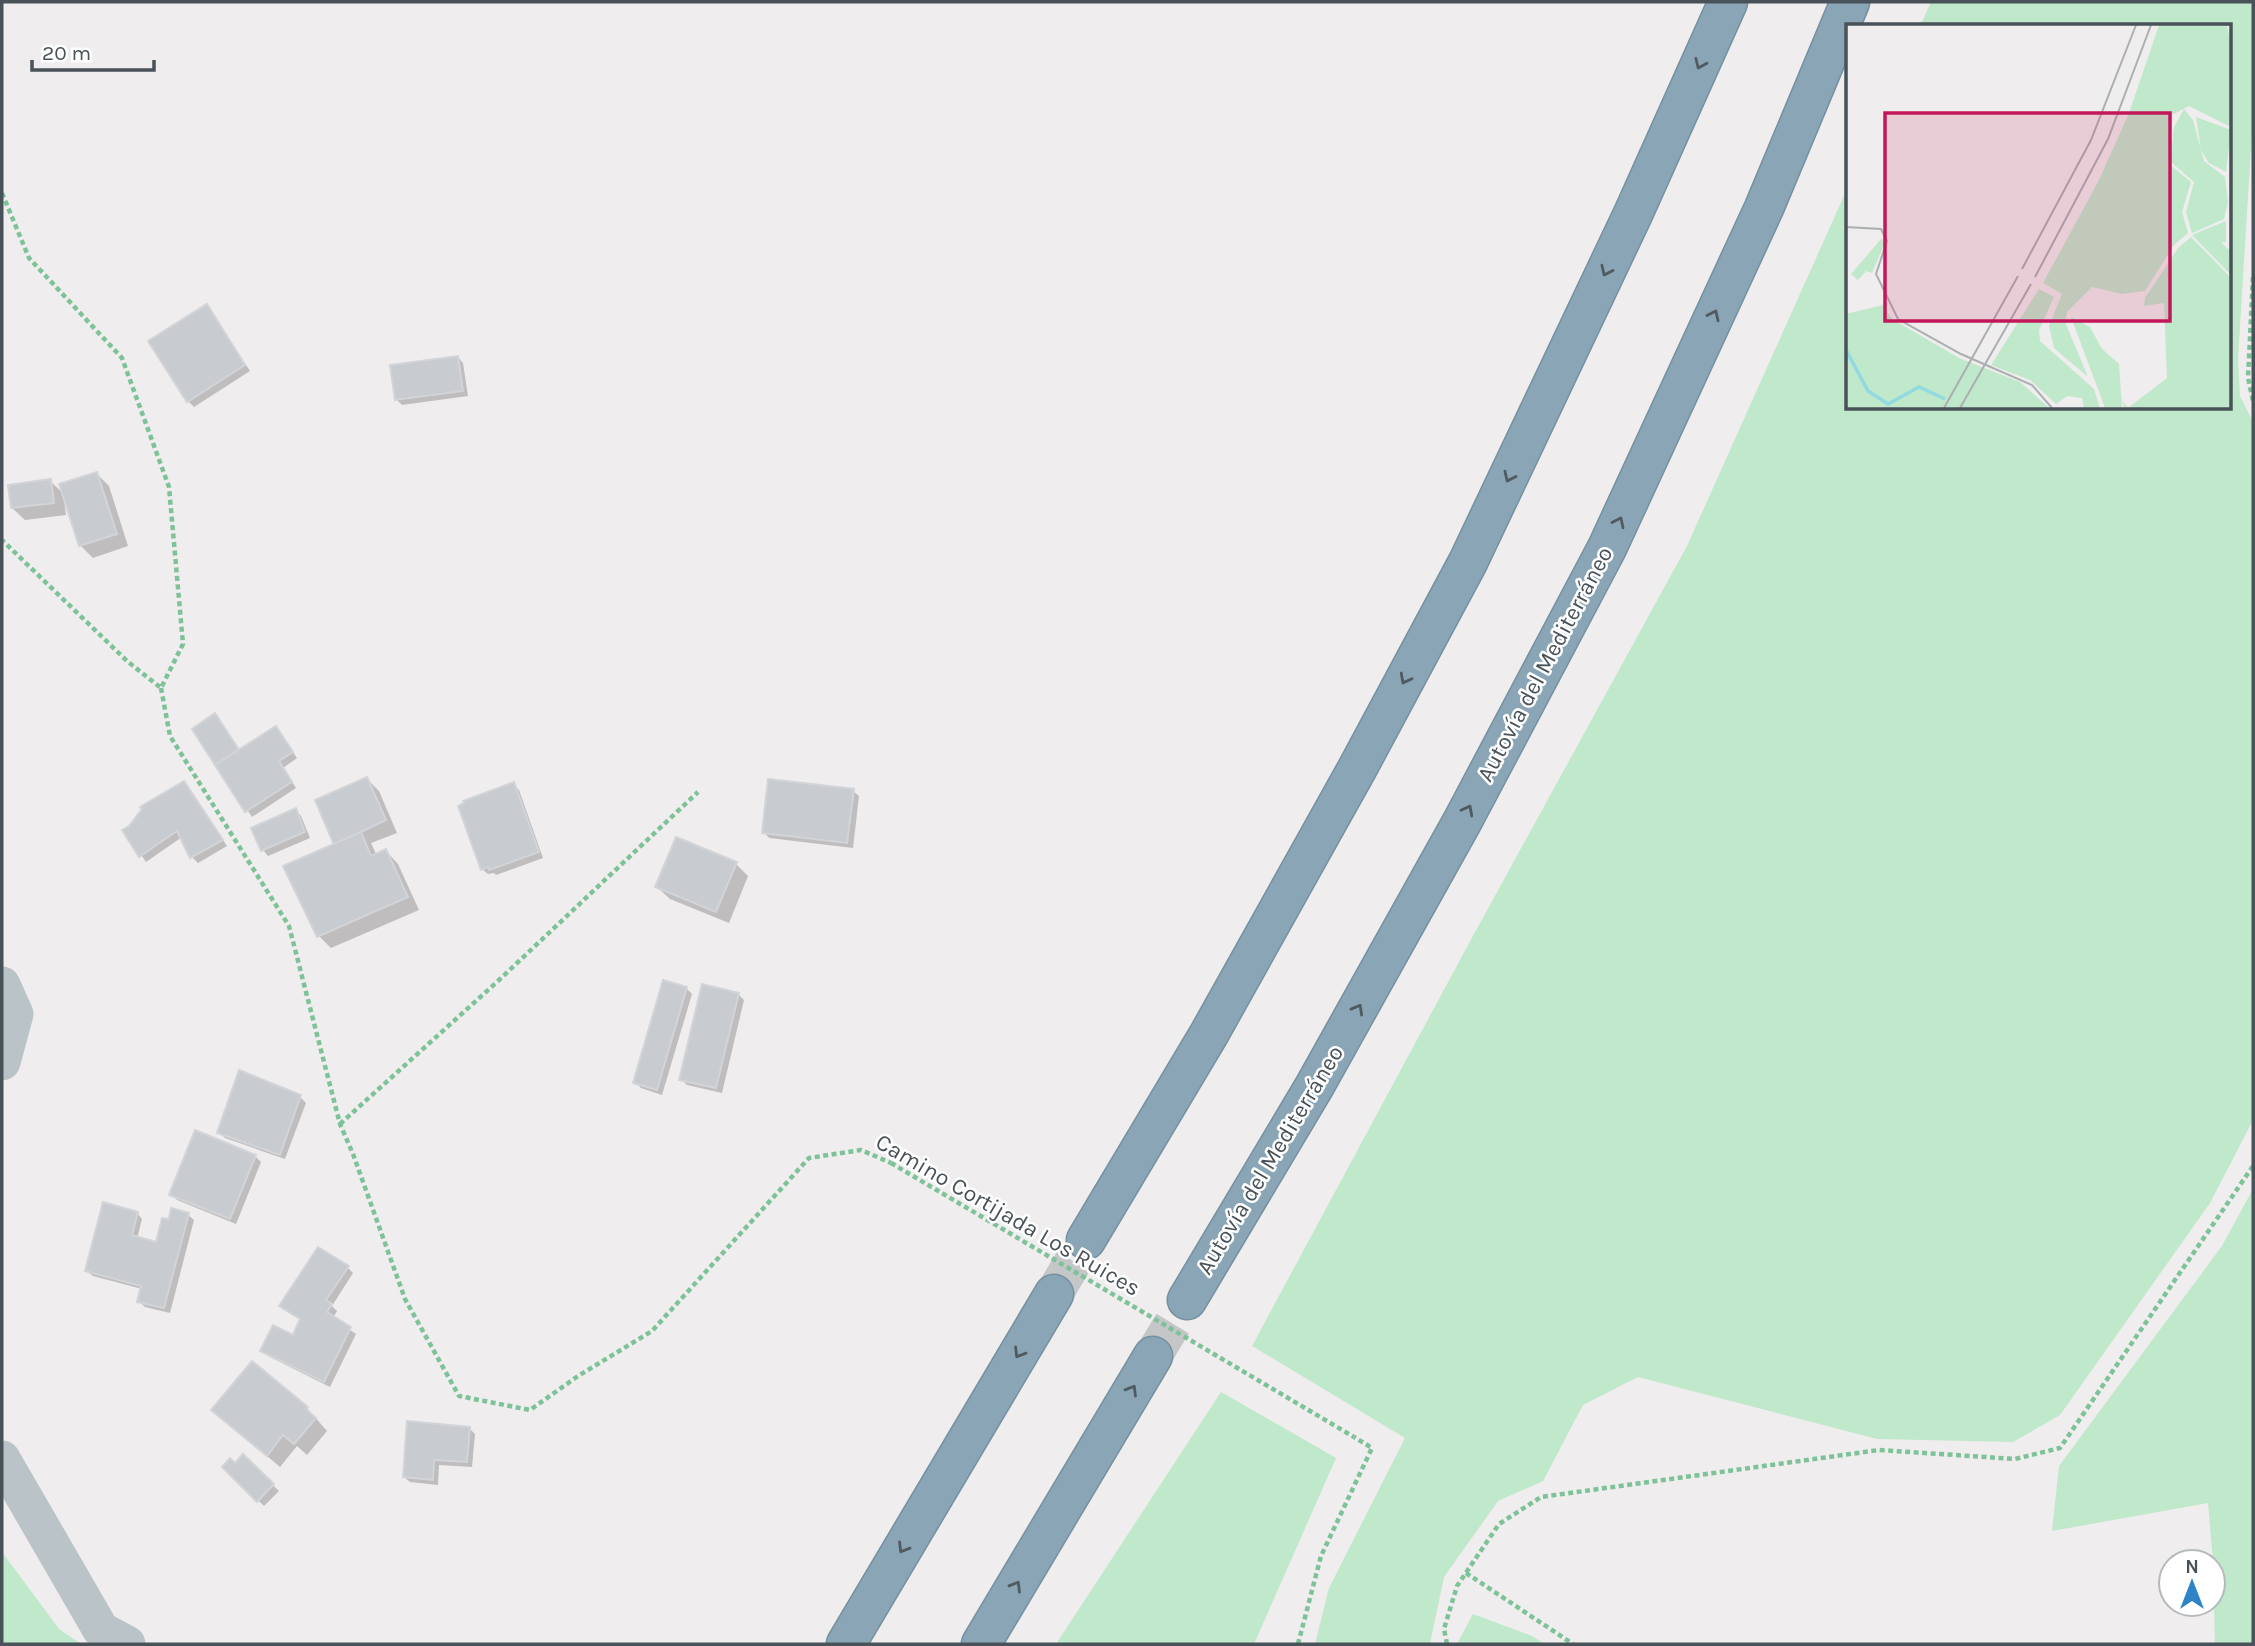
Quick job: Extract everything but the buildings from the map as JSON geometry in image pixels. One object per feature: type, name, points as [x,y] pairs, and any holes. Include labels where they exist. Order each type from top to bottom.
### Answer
[{"type":"highway","points":[[1086,1240],[1209,1034],[1357,769],[1468,562],[1633,214],[1728,2]]},
{"type":"highway","name":"Autovía del Mediterráneo","points":[[1187,1300],[1314,1087],[1462,821],[1607,548],[1764,208],[1850,2]]},
{"type":"highway","points":[[846,1644],[1054,1294]]},
{"type":"highway","points":[[981,1644],[1153,1356]]},
{"type":"street","points":[[2,985],[15,1014],[2,1062]]},
{"type":"street","points":[[2,1459],[101,1630],[127,1644]]},
{"type":"path","points":[[2,193],[29,258],[122,358],[169,488],[183,644],[160,688],[127,661],[2,540]]},
{"type":"path","points":[[2253,277],[2248,378],[2253,401]]},
{"type":"path","name":"Camino Cortijada Los Ruices","points":[[160,688],[170,736],[289,926],[340,1124],[405,1299],[459,1396],[530,1410],[578,1376],[652,1331],[809,1158],[861,1150],[891,1163],[1373,1448],[1321,1556],[1298,1644]]},
{"type":"path","points":[[340,1124],[498,981],[698,792]]},
{"type":"path","points":[[1447,1644],[1444,1629],[1457,1586],[1499,1524],[1541,1497],[1879,1450],[2015,1459],[2060,1448],[2253,1166]]},
{"type":"path","points":[[1466,1573],[1573,1644]]},
{"type":"green space","points":[[1931,2],[2253,2],[2253,115],[2238,359],[2240,396],[2253,422],[2253,1120],[2210,1203],[2060,1415],[2013,1442],[1877,1439],[1638,1377],[1583,1405],[1543,1481],[1498,1501],[1444,1577],[1430,1644],[1315,1644],[1329,1588],[1405,1438],[1252,1346],[1687,546],[1846,191],[1846,410],[2230,410],[2230,24],[1921,24]]},
{"type":"green space","points":[[2253,1189],[2253,1644],[2215,1644],[2214,1618],[2227,1618],[2227,1548],[2212,1548],[2208,1503],[2052,1531],[2059,1466],[2222,1246]]},
{"type":"green space","points":[[1221,1392],[1336,1458],[1254,1644],[1056,1644]]},
{"type":"green space","points":[[2,1552],[59,1629],[81,1644],[2,1644]]},
{"type":"green space","points":[[1473,1614],[1532,1636],[1545,1644],[1457,1644]]},
{"type":"tunnel","points":[[1054,1294],[1086,1240]]},
{"type":"tunnel","points":[[1153,1356],[1187,1300]]}]
